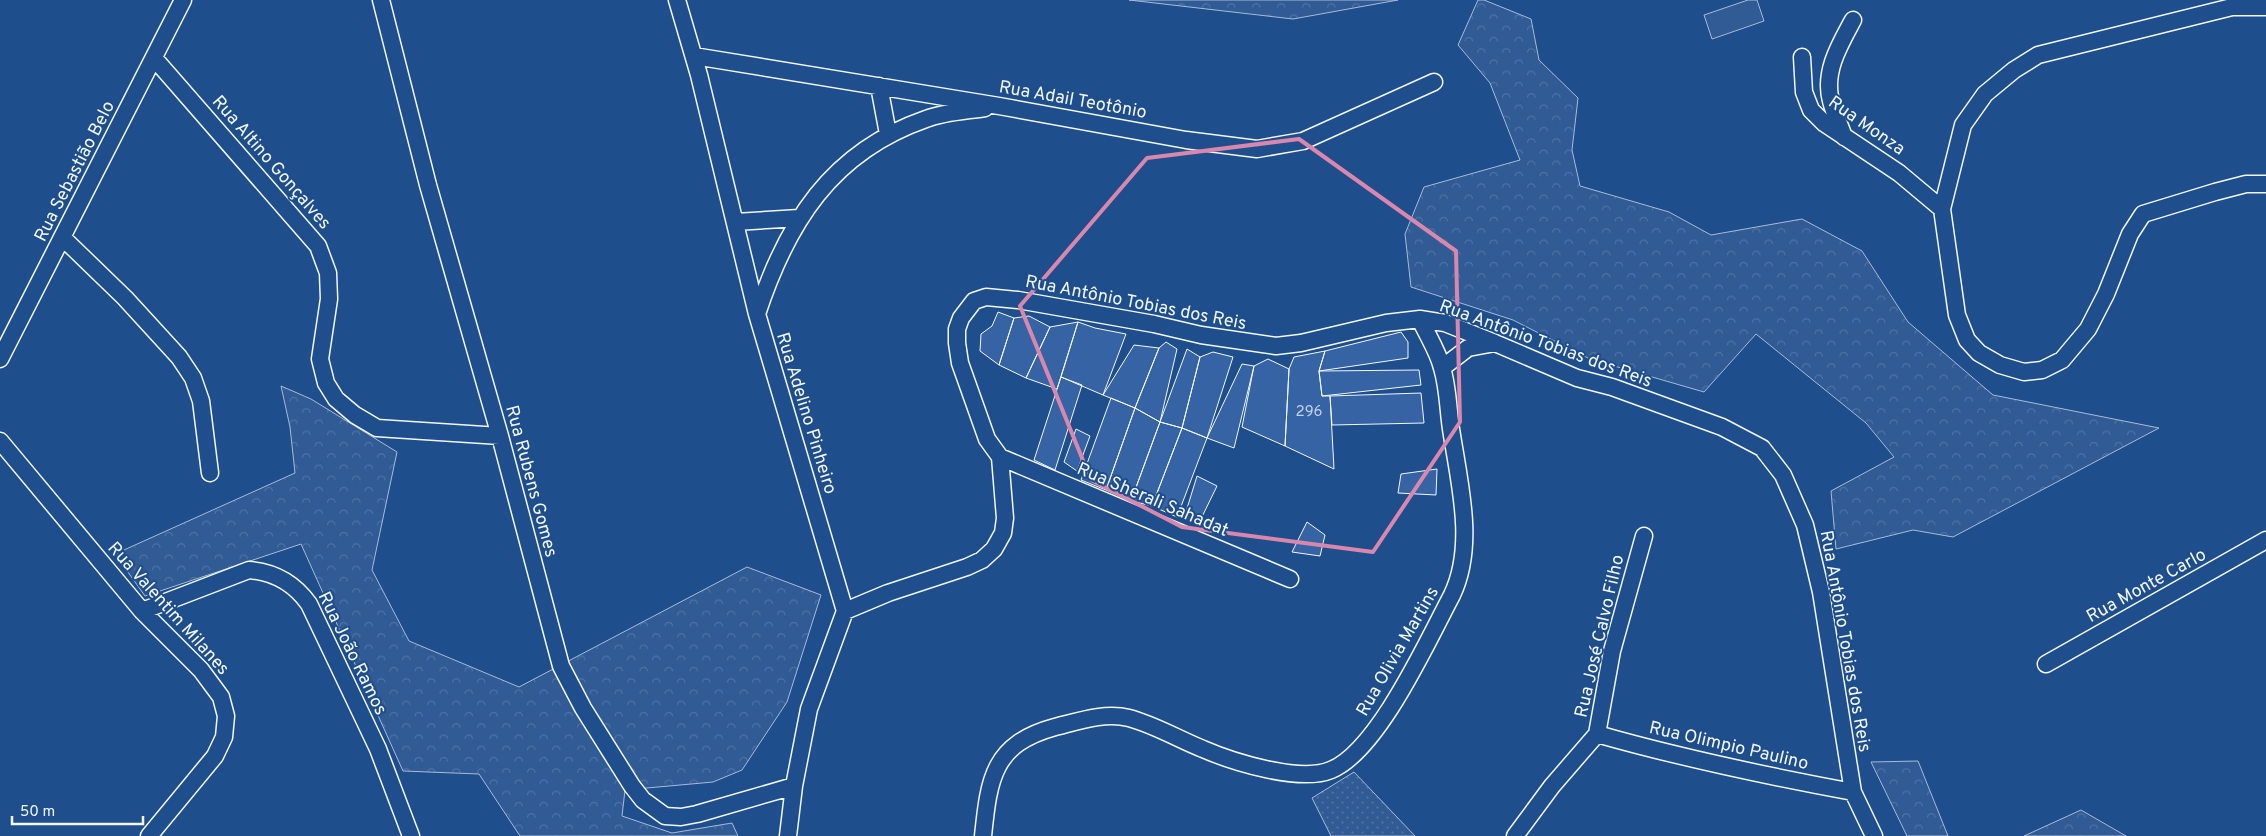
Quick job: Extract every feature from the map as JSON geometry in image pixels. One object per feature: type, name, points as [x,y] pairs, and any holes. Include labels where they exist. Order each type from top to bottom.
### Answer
[{"type":"street","name":"Rua Sebastião Belo","points":[[0,359],[183,0]]},
{"type":"street","name":"Rua Rubens Gomes","points":[[380,0],[428,185],[500,436],[562,666],[583,708],[632,786],[643,800],[666,816],[681,817],[794,786]]},
{"type":"street","name":"Rua Adelino Pinheiro","points":[[677,0],[694,56],[757,314],[845,611]]},
{"type":"street","points":[[2266,7],[2232,7],[2038,55],[1985,94],[1963,125],[1942,209],[1957,315],[1967,340],[1979,353],[2000,365],[2024,372],[2042,370],[2062,360],[2088,329],[2106,294],[2130,234],[2143,214],[2246,184],[2266,184]]},
{"type":"street","points":[[1844,137],[1830,100],[1829,81],[1832,63],[1853,20]]},
{"type":"street","name":"Rua Adail Teotônio","points":[[694,56],[998,106],[1186,140],[1257,148],[1303,140],[1434,82]]},
{"type":"street","name":"Rua Monza","points":[[1802,57],[1804,92],[1811,110],[1824,123],[1899,173],[1942,209]]},
{"type":"street","name":"Rua Altino Gonçalves","points":[[154,58],[318,246],[328,273],[329,298],[320,359],[326,382],[336,398],[355,415],[377,428],[500,436]]},
{"type":"street","points":[[879,86],[888,134]]},
{"type":"street","points":[[757,314],[770,273],[799,218],[813,198],[844,165],[888,134],[927,118],[998,106]]},
{"type":"street","points":[[735,222],[799,218]]},
{"type":"street","points":[[62,238],[126,298],[178,357],[193,378],[202,401],[210,473]]},
{"type":"street","name":"Rua Antônio Tobias dos Reis","points":[[845,611],[888,593],[967,567],[982,560],[994,549],[1003,533],[1005,518],[1000,457],[987,439],[960,363],[957,343],[957,329],[960,318],[974,301],[986,297],[1018,300],[1146,322],[1201,335],[1276,346],[1301,343],[1386,323],[1420,319],[1445,323],[1495,342],[1577,378],[1612,387],[1722,427],[1762,448],[1783,474],[1805,525],[1821,592],[1853,792],[1874,836]]},
{"type":"street","name":"Rua Olivia Martins","points":[[984,836],[992,783],[1000,761],[1014,744],[1034,733],[1093,717],[1128,718],[1204,750],[1254,766],[1313,775],[1332,770],[1357,751],[1376,729],[1394,704],[1460,579],[1463,557],[1464,526],[1442,368],[1420,319]]},
{"type":"street","points":[[1442,368],[1468,348],[1495,342]]},
{"type":"street","name":"Rua Valentim Milanes","points":[[0,441],[142,611],[201,670],[221,697],[226,716],[224,737],[215,756],[149,836]]},
{"type":"street","name":"Rua Sherali Sahadat","points":[[1000,457],[1290,579]]},
{"type":"street","name":"Rua José Calvo Filho","points":[[1515,836],[1552,786],[1597,734],[1612,651],[1644,536]]},
{"type":"street","name":"Rua Monte Carlo","points":[[2046,664],[2266,540]]},
{"type":"street","name":"Rua João Ramos","points":[[142,611],[249,570],[266,571],[283,579],[299,590],[309,604],[378,749],[411,836]]},
{"type":"street","points":[[788,836],[794,786],[809,709],[845,611]]},
{"type":"street","name":"Rua Olimpio Paulino","points":[[1597,734],[1647,748],[1763,775],[1853,792]]},
{"type":"highlighted area","points":[[1299,139],[1456,251],[1460,422],[1373,552],[1182,527],[1091,480],[1020,306],[1147,158]]},
{"type":"shaded area","points":[[1748,0],[1757,0],[1764,21],[1712,39],[1704,15]]},
{"type":"green space","points":[[1129,0],[1398,0],[1293,19]]},
{"type":"green space","points":[[1478,0],[1484,0],[1531,19],[1539,60],[1578,98],[1572,150],[1580,186],[1669,212],[1711,235],[1802,219],[1862,251],[1908,322],[1993,395],[2159,428],[1953,537],[1913,530],[1836,549],[1831,491],[1894,457],[1866,423],[1756,334],[1704,392],[1590,359],[1513,320],[1411,287],[1405,234],[1424,187],[1520,160],[1490,83],[1458,45]]},
{"type":"green space","points":[[281,386],[311,399],[397,452],[372,570],[409,641],[519,687],[747,567],[821,595],[787,702],[742,770],[713,782],[625,790],[622,816],[672,833],[732,823],[738,836],[520,836],[479,774],[403,771],[301,544],[145,596],[115,554],[295,473],[290,427]]},
{"type":"green space","points":[[1918,761],[1948,836],[1907,836],[1871,762]]},
{"type":"green space","points":[[1354,772],[1415,836],[1331,836],[1312,798]]},
{"type":"green space","points":[[2081,810],[2126,836],[2024,836]]},
{"type":"building","points":[[998,312],[1014,318],[999,365],[980,351],[981,334],[992,326]]},
{"type":"building","points":[[1029,316],[1050,327],[1026,378],[999,365],[1014,318]]},
{"type":"building","points":[[1078,322],[1095,328],[1126,334],[1103,395],[1061,377]]},
{"type":"building","points":[[1078,322],[1057,389],[1026,378],[1050,327]]},
{"type":"building","points":[[1401,332],[1408,342],[1408,358],[1319,371],[1325,351]]},
{"type":"building","points":[[1166,342],[1177,349],[1160,422],[1135,408],[1159,348]]},
{"type":"building","points":[[1134,345],[1159,348],[1135,408],[1103,395]]},
{"type":"building","points":[[1187,349],[1200,357],[1182,428],[1160,422]]},
{"type":"building","points":[[1325,351],[1319,371],[1322,396],[1330,396],[1334,469],[1285,446],[1289,369],[1294,357]]},
{"type":"building","points":[[1213,352],[1233,357],[1207,438],[1182,428],[1200,357]]},
{"type":"building","points":[[1268,359],[1289,369],[1285,446],[1242,427],[1254,366]]},
{"type":"building","points":[[1242,364],[1254,366],[1234,448],[1207,438]]},
{"type":"building","points":[[1419,370],[1421,385],[1322,396],[1319,371]]},
{"type":"building","points":[[1061,377],[1082,385],[1055,470],[1034,460]]},
{"type":"building","points":[[1421,393],[1424,423],[1332,425],[1330,396]]},
{"type":"building","points":[[1111,398],[1135,408],[1106,490],[1081,480]]},
{"type":"building","points":[[1135,408],[1160,422],[1131,501],[1106,490]]},
{"type":"building","points":[[1160,422],[1182,428],[1152,506],[1131,501]]},
{"type":"building","points":[[1182,428],[1207,438],[1177,517],[1152,506]]},
{"type":"building","points":[[1076,429],[1090,436],[1077,471],[1064,462]]},
{"type":"building","points":[[1437,469],[1436,495],[1398,493],[1401,474]]},
{"type":"building","points":[[1197,476],[1217,486],[1198,525],[1185,515]]},
{"type":"building","points":[[1307,522],[1325,535],[1320,556],[1292,552]]}]
